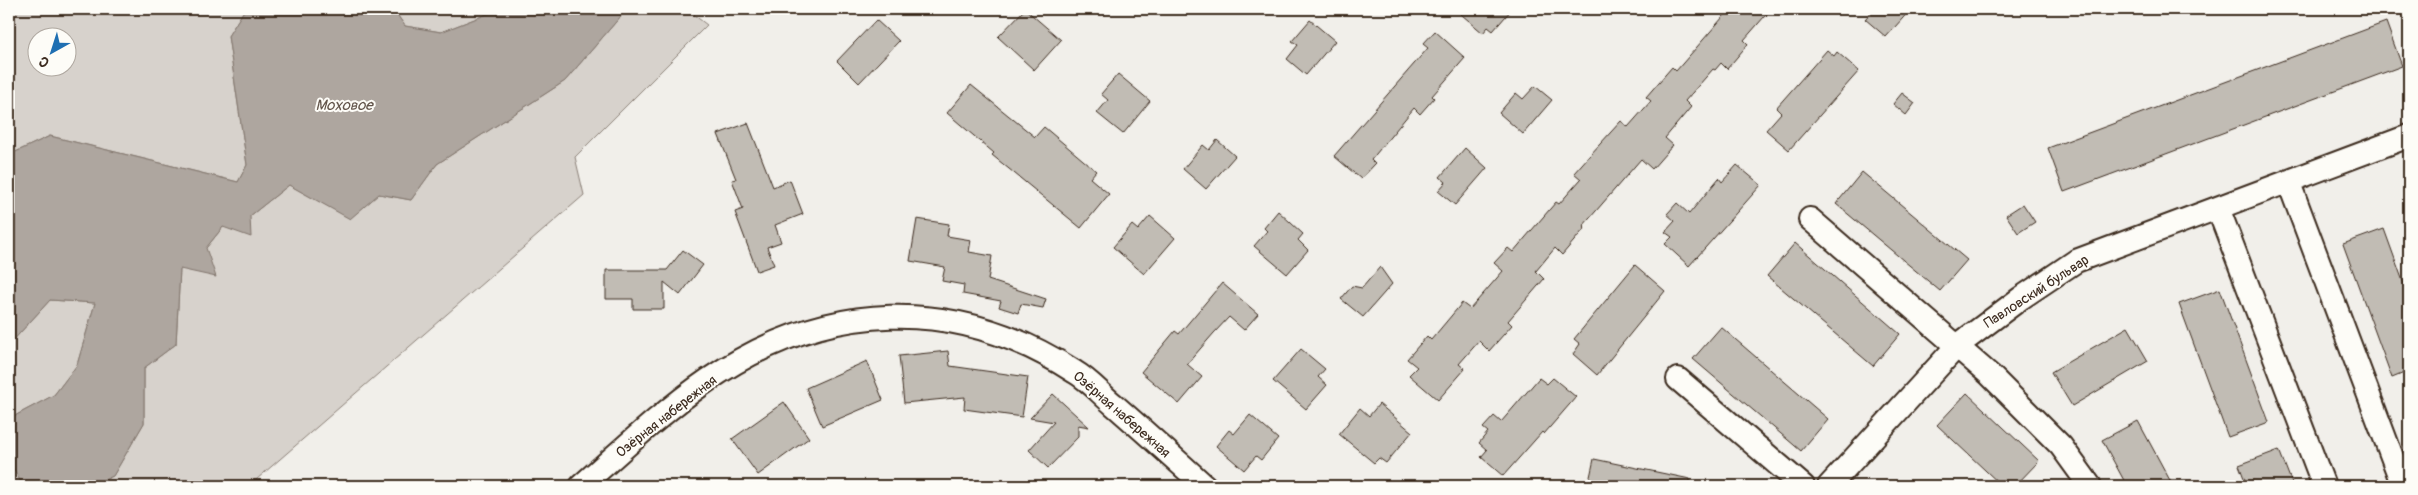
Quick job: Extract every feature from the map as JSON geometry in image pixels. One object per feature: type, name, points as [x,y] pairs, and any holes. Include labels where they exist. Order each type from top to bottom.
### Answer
[{"type":"street","name":"Павловский бульвар","points":[[1829,486],[1957,346],[2021,298],[2076,261],[2409,136]]},
{"type":"street","points":[[2289,182],[2403,486]]},
{"type":"street","points":[[2218,208],[2324,486]]},
{"type":"street","points":[[1810,220],[1990,375],[2061,446],[2090,486]]},
{"type":"street","name":"Озёрная набережная","points":[[581,486],[624,448],[709,380],[776,342],[828,324],[889,316],[950,319],[1018,340],[1076,372],[1205,486]]},
{"type":"street","points":[[1678,379],[1803,486]]},
{"type":"shaded area","points":[[9,9],[245,9],[228,36],[247,165],[238,182],[50,136],[9,155]]},
{"type":"shaded area","points":[[393,9],[492,9],[490,13],[441,32],[405,26]]},
{"type":"shaded area","points":[[627,9],[699,9],[694,15],[707,25],[575,157],[584,195],[249,486],[91,486],[113,476],[144,423],[144,368],[176,344],[180,268],[206,248],[223,227],[250,216],[289,185],[350,218],[379,194],[411,200],[437,164],[565,81]]},
{"type":"shaded area","points":[[50,300],[95,303],[77,365],[54,395],[9,419],[9,345]]},
{"type":"shaded area","points":[[9,460],[23,486],[9,486]]},
{"type":"water","name":"Моховое","points":[[245,9],[393,9],[405,26],[441,32],[490,13],[492,9],[627,9],[565,81],[437,164],[411,200],[379,194],[350,219],[289,185],[250,216],[251,237],[223,227],[206,248],[216,277],[180,269],[176,344],[144,368],[144,423],[113,476],[91,486],[23,486],[9,460],[9,419],[54,395],[77,365],[95,303],[50,300],[9,345],[9,155],[50,136],[238,182],[247,165],[228,36]]},
{"type":"building","points":[[1025,9],[1061,40],[1034,70],[998,37]]},
{"type":"building","points":[[1455,9],[1512,9],[1493,31],[1488,27],[1483,33]]},
{"type":"building","points":[[1730,9],[1771,9],[1744,40],[1748,44],[1727,69],[1721,63],[1715,70],[1713,69],[1685,101],[1691,107],[1665,138],[1673,145],[1652,169],[1641,159],[1583,226],[1585,228],[1562,255],[1555,248],[1536,271],[1544,279],[1508,321],[1512,325],[1489,351],[1479,341],[1459,364],[1465,369],[1438,400],[1409,375],[1417,367],[1407,359],[1427,336],[1431,340],[1462,303],[1470,309],[1503,271],[1494,263],[1508,248],[1513,252],[1556,202],[1559,204],[1581,179],[1574,173],[1621,121],[1628,127],[1651,101],[1646,97],[1672,67],[1676,71]]},
{"type":"building","points":[[1874,9],[1911,9],[1886,37],[1865,19]]},
{"type":"building","points":[[876,20],[899,41],[859,83],[837,61]]},
{"type":"building","points":[[1310,20],[1335,41],[1306,75],[1287,59],[1298,45],[1292,41]]},
{"type":"building","points":[[2386,22],[2402,66],[2064,192],[2048,148]]},
{"type":"building","points":[[1435,31],[1465,58],[1432,96],[1434,98],[1420,114],[1414,108],[1371,160],[1375,164],[1361,179],[1334,156],[1428,48],[1423,44]]},
{"type":"building","points":[[1827,50],[1834,56],[1837,52],[1859,71],[1789,150],[1766,130],[1781,113],[1776,108]]},
{"type":"building","points":[[1118,74],[1150,101],[1123,134],[1097,113],[1108,100],[1101,94]]},
{"type":"building","points":[[971,85],[1035,137],[1044,127],[1096,171],[1090,178],[1109,194],[1081,228],[992,155],[994,153],[947,113]]},
{"type":"building","points":[[1535,86],[1552,100],[1523,134],[1499,113],[1516,93],[1523,99]]},
{"type":"building","points":[[1902,93],[1915,103],[1906,115],[1893,104]]},
{"type":"building","points":[[748,123],[773,187],[790,180],[803,214],[775,225],[781,242],[767,247],[774,265],[757,271],[735,212],[743,209],[732,180],[736,179],[718,134]]},
{"type":"building","points":[[1217,140],[1235,156],[1206,189],[1183,169],[1203,145],[1209,150]]},
{"type":"building","points":[[1465,148],[1487,168],[1455,205],[1438,191],[1446,182],[1440,177]]},
{"type":"building","points":[[1737,165],[1761,185],[1689,266],[1665,244],[1672,237],[1665,232],[1675,221],[1667,214],[1677,203],[1689,214],[1719,178],[1722,182]]},
{"type":"building","points":[[1862,172],[1967,260],[1940,291],[1836,204]]},
{"type":"building","points":[[2023,204],[2035,222],[2018,233],[2006,215]]},
{"type":"building","points":[[1278,211],[1303,234],[1298,240],[1308,250],[1287,274],[1254,246],[1267,231],[1264,228]]},
{"type":"building","points":[[1150,216],[1175,238],[1144,274],[1113,247],[1132,225],[1138,230]]},
{"type":"building","points":[[917,219],[949,224],[947,236],[971,240],[969,252],[992,256],[988,280],[1046,299],[1043,308],[1021,304],[1018,313],[999,307],[1001,301],[963,294],[964,285],[942,281],[945,267],[910,261]]},
{"type":"building","points":[[2384,229],[2409,298],[2409,371],[2392,378],[2343,244]]},
{"type":"building","points":[[1795,243],[1900,334],[1873,366],[1767,276]]},
{"type":"building","points":[[683,250],[703,265],[680,295],[664,282],[664,309],[633,309],[633,299],[606,299],[606,270],[667,270]]},
{"type":"building","points":[[1635,265],[1665,291],[1597,375],[1573,354],[1580,344],[1574,339]]},
{"type":"building","points":[[1380,267],[1392,284],[1363,317],[1341,299],[1352,286],[1362,288]]},
{"type":"building","points":[[1222,283],[1258,314],[1244,330],[1229,317],[1214,333],[1187,364],[1202,377],[1179,404],[1141,372],[1175,331],[1179,334]]},
{"type":"building","points":[[2220,289],[2269,422],[2228,437],[2179,304]]},
{"type":"building","points":[[1721,327],[1828,419],[1801,451],[1693,359]]},
{"type":"building","points":[[2128,327],[2148,361],[2072,406],[2051,372]]},
{"type":"building","points":[[1301,349],[1325,369],[1318,377],[1327,385],[1306,409],[1273,381]]},
{"type":"building","points":[[948,351],[950,366],[1028,377],[1022,417],[964,409],[965,397],[904,403],[899,356]]},
{"type":"building","points":[[867,361],[883,400],[822,426],[806,388]]},
{"type":"building","points":[[1539,378],[1547,384],[1553,378],[1576,397],[1544,434],[1542,432],[1503,476],[1481,457],[1487,450],[1479,443],[1488,432],[1483,428],[1494,416],[1501,422]]},
{"type":"building","points":[[1967,393],[2039,461],[2015,486],[2002,486],[1937,425]]},
{"type":"building","points":[[1053,394],[1089,427],[1078,425],[1078,437],[1048,468],[1029,450],[1054,422],[1030,418]]},
{"type":"building","points":[[784,402],[809,438],[758,475],[732,439]]},
{"type":"building","points":[[1379,404],[1412,432],[1386,463],[1379,458],[1374,463],[1339,434],[1360,408],[1369,416]]},
{"type":"building","points":[[1250,415],[1278,439],[1261,460],[1256,456],[1244,470],[1216,446],[1229,430],[1234,434]]},
{"type":"building","points":[[2138,421],[2173,486],[2127,486],[2102,440]]},
{"type":"building","points":[[2279,450],[2293,486],[2247,486],[2239,465]]},
{"type":"building","points":[[1594,459],[1690,479],[1690,486],[1588,486]]}]
